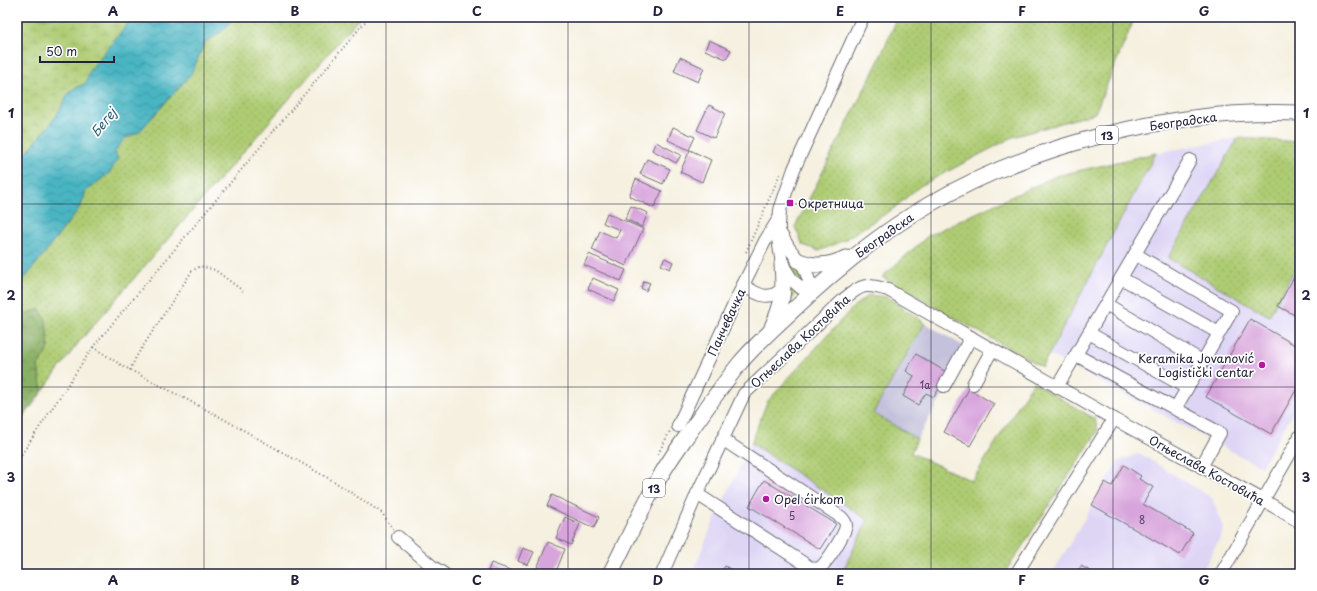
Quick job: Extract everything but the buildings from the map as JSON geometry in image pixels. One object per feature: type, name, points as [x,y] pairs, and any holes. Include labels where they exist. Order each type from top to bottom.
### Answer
[{"type":"main road","name":"Београдска","points":[[610,574],[649,496],[671,458],[729,376],[769,333],[812,292],[856,254],[897,225],[948,194],[1000,170],[1064,147],[1122,131],[1197,118],[1242,114],[1300,113]]},
{"type":"main road","points":[[800,261],[806,264],[830,264],[856,254]]},
{"type":"main road","points":[[769,333],[783,299],[784,288],[782,264]]},
{"type":"street","name":"Панчевачка","points":[[678,426],[743,285],[765,241],[778,224],[782,200],[794,169],[863,17]]},
{"type":"street","points":[[1057,387],[1190,160]]},
{"type":"street","points":[[778,224],[789,248],[800,261],[806,272],[812,292]]},
{"type":"street","points":[[778,224],[778,246],[782,264],[792,280],[801,288],[812,292]]},
{"type":"street","points":[[1135,254],[1232,311],[1175,409]]},
{"type":"street","points":[[1121,278],[1219,333]]},
{"type":"street","points":[[743,285],[756,293],[765,296],[778,294],[784,288]]},
{"type":"street","name":"Огњеслава Костовића","points":[[662,574],[722,439],[744,394],[844,299],[860,287],[868,285],[888,290],[1114,420],[1263,500],[1300,522]]},
{"type":"street","points":[[1106,304],[1202,361]]},
{"type":"street","points":[[1088,334],[1187,388]]},
{"type":"street","points":[[944,386],[971,338]]},
{"type":"street","points":[[972,384],[992,350]]},
{"type":"street","points":[[1076,355],[1220,433],[1201,467]]},
{"type":"street","points":[[1016,574],[1114,420]]},
{"type":"street","points":[[1221,574],[1300,436]]},
{"type":"street","points":[[697,494],[808,566],[815,569],[824,564],[843,534],[846,526],[845,521],[841,517],[722,439]]},
{"type":"street","points":[[398,537],[433,567],[444,574]]},
{"type":"path","points":[[17,461],[93,347],[369,17]]},
{"type":"path","points":[[130,370],[136,357],[192,271],[200,266],[215,270],[244,291]]},
{"type":"path","points":[[93,347],[130,370],[220,417],[335,482],[382,512],[398,537]]},
{"type":"shaded area","points":[[1238,138],[1168,258],[1269,316],[1300,260],[1300,401],[1261,467],[1048,354],[1156,153]]},
{"type":"shaded area","points":[[925,323],[970,350],[917,439],[872,413]]},
{"type":"shaded area","points":[[751,443],[868,520],[841,574],[692,574],[713,523]]},
{"type":"shaded area","points":[[1139,453],[1212,498],[1224,530],[1201,574],[1052,574],[1118,462]]},
{"type":"green space","points":[[17,17],[133,17],[90,70],[86,83],[70,91],[55,118],[17,165]]},
{"type":"green space","points":[[234,17],[360,17],[79,342],[42,392],[38,366],[49,348],[40,309],[20,316],[17,315],[17,285],[26,277],[81,206],[86,191],[109,173],[118,160],[115,151],[124,139],[139,132],[191,74],[205,42],[224,30]]},
{"type":"green space","points":[[898,17],[1135,17],[1095,113],[1013,137],[920,186],[893,209],[844,240],[819,251],[803,245],[795,227],[877,64]]},
{"type":"green space","points":[[1238,138],[1300,142],[1300,260],[1269,316],[1168,258]]},
{"type":"green space","points":[[1156,153],[1042,367],[882,277],[929,235],[1056,176]]},
{"type":"green space","points":[[791,257],[798,266],[805,285],[792,273],[788,259]]},
{"type":"green space","points":[[789,283],[800,291],[784,307]]},
{"type":"green space","points":[[869,295],[887,297],[925,323],[873,413],[917,439],[911,453],[972,481],[1033,382],[1095,419],[1098,431],[1004,574],[841,574],[868,520],[751,443],[767,402],[854,306]]},
{"type":"green space","points":[[40,309],[46,320],[49,348],[38,366],[42,392],[17,426],[17,315],[20,316]]},
{"type":"water","name":"Бегеј","points":[[133,17],[234,17],[224,30],[205,42],[191,74],[139,132],[124,139],[115,151],[118,160],[109,173],[86,191],[81,206],[26,277],[17,285],[17,165],[55,118],[70,91],[86,83],[90,70]]},
{"type":"place","name":"Окретница","points":[[790,203]]},
{"type":"place","name":"Keramika Jovanović Logistički centar","points":[[1262,365]]},
{"type":"place","name":"Opel ćirkom","points":[[766,499]]}]
